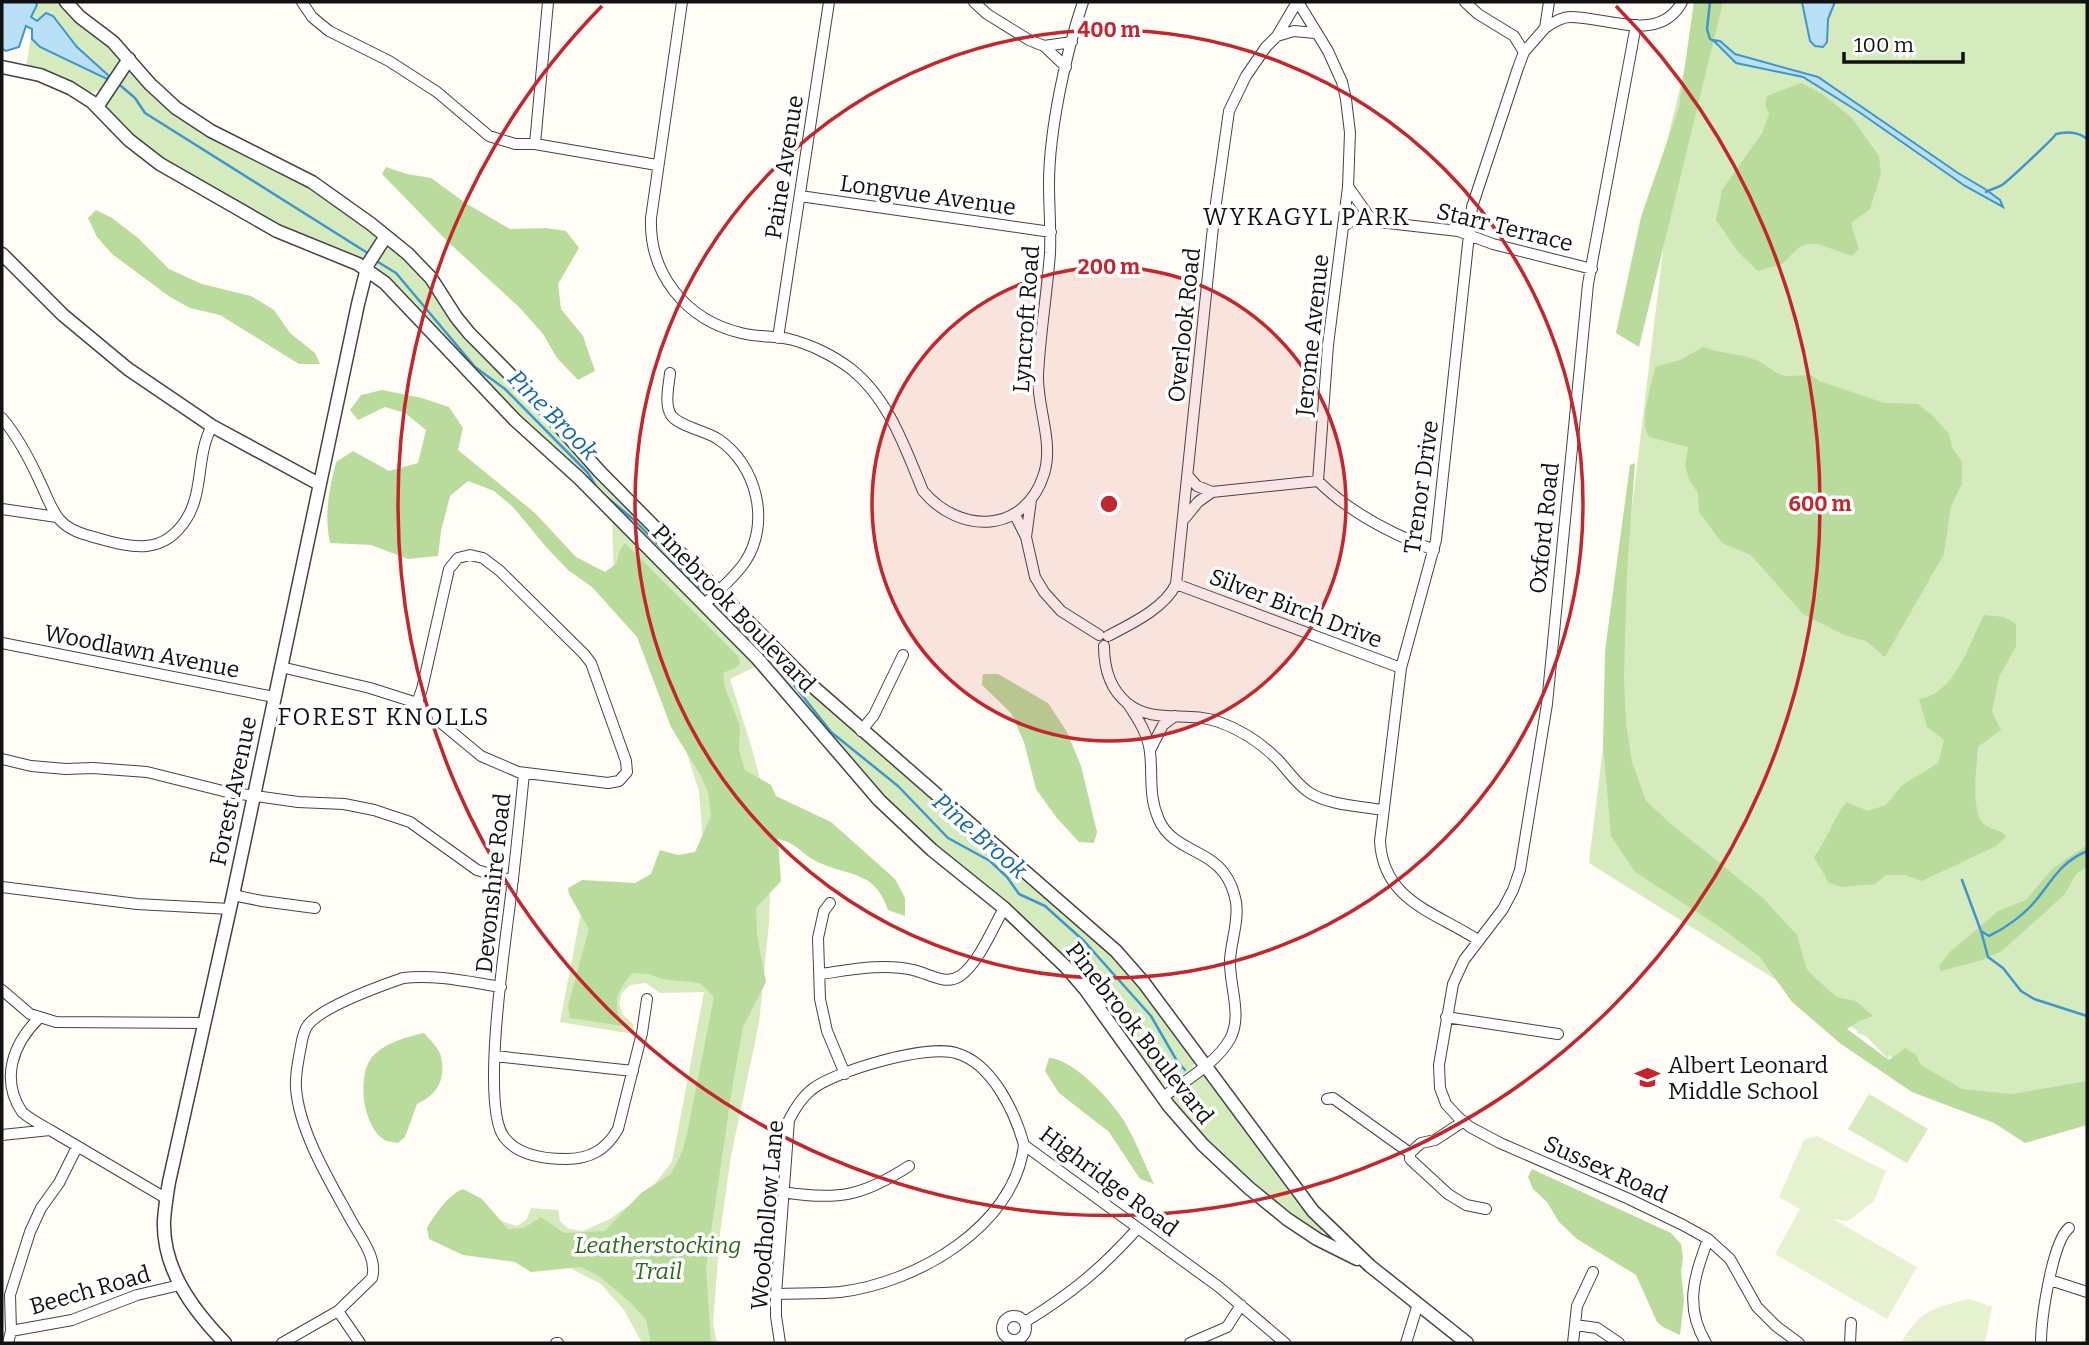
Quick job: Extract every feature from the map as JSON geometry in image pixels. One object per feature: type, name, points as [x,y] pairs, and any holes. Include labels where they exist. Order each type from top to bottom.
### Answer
[{"type":"street","name":"Pinebrook Boulevard","points":[[66,2],[107,37],[158,92],[186,115],[211,131],[312,182],[386,236],[425,270],[469,333],[550,415],[600,472],[817,691],[1106,942],[1144,983],[1304,1201],[1370,1266],[1467,1343]]},
{"type":"street","points":[[302,2],[312,17],[329,31],[389,61],[437,92],[489,136],[515,144],[535,144],[657,164]]},
{"type":"street","points":[[535,144],[548,2]]},
{"type":"street","points":[[682,2],[652,206],[651,237],[656,261],[668,285],[689,306],[718,325],[741,333],[800,343],[833,357],[861,378],[889,414],[923,491],[931,501],[960,519],[977,523],[1015,515],[1026,537],[1035,578],[1044,592],[1061,611],[1103,639],[1109,680],[1140,722],[1150,750],[1152,797],[1162,825],[1176,842],[1217,865],[1228,880],[1235,898],[1236,918],[1230,966],[1236,1023],[1228,1042],[1205,1066],[1162,1098]]},
{"type":"street","name":"Paine Avenue","points":[[778,338],[828,2]]},
{"type":"street","points":[[974,2],[997,20],[1044,46],[1066,68]]},
{"type":"street","name":"Lyncroft Road","points":[[1015,515],[1031,499],[1043,477],[1047,462],[1048,449],[1038,383],[1042,320],[1049,271],[1049,184],[1052,147],[1066,68],[1083,2]]},
{"type":"street","name":"Jerome Avenue","points":[[1298,2],[1314,33],[1328,51],[1346,99],[1350,133],[1349,187],[1328,345],[1318,481]]},
{"type":"street","name":"Overlook Road","points":[[1177,584],[1213,217],[1229,111],[1255,63],[1277,36],[1298,2]]},
{"type":"street","points":[[1465,2],[1478,14],[1514,36],[1524,52]]},
{"type":"street","points":[[1545,28],[1549,2],[1568,17],[1655,25],[1667,20],[1682,2]]},
{"type":"street","points":[[1545,28],[1568,17]]},
{"type":"street","name":"Oxford Road","points":[[1446,1017],[1454,984],[1464,960],[1503,909],[1520,870],[1547,704],[1588,284],[1636,25]]},
{"type":"street","name":"Trenor Drive","points":[[1479,940],[1412,902],[1401,894],[1391,881],[1380,852],[1382,810],[1401,668],[1434,550],[1472,207],[1524,52],[1534,37],[1545,28]]},
{"type":"street","points":[[1277,36],[1294,31],[1314,33]]},
{"type":"street","points":[[1514,36],[1534,37]]},
{"type":"street","points":[[1044,46],[1072,42]]},
{"type":"street","points":[[97,107],[129,60]]},
{"type":"street","name":"Pinebrook Boulevard","points":[[2,67],[48,78],[77,92],[97,107],[136,147],[168,169],[277,231],[366,269],[401,298],[531,436],[579,478],[776,679],[878,800],[932,850],[1004,908],[1067,968],[1085,989],[1162,1098],[1193,1135],[1243,1184],[1280,1214],[1317,1239],[1370,1266]]},
{"type":"street","points":[[1343,227],[1356,218],[1368,215],[1349,187]]},
{"type":"street","name":"Longvue Avenue","points":[[800,196],[1051,232]]},
{"type":"street","name":"Starr Terrace","points":[[1368,215],[1379,222],[1458,231],[1493,244],[1592,269]]},
{"type":"street","name":"Forest Avenue","points":[[225,1343],[189,1302],[180,1285],[165,1241],[167,1199],[366,269],[386,236]]},
{"type":"street","points":[[2,254],[93,341],[149,384],[212,426],[318,484]]},
{"type":"street","points":[[670,373],[668,401],[671,415],[679,422],[718,439],[735,453],[752,482],[757,499],[759,518],[752,548],[745,562],[704,605]]},
{"type":"street","points":[[2,418],[29,457],[57,517],[67,527],[84,535],[131,548],[149,546],[169,537],[180,528],[195,499],[202,449],[212,426]]},
{"type":"street","points":[[1188,476],[1197,486],[1212,492],[1318,481],[1364,515],[1403,537],[1434,550]]},
{"type":"street","points":[[1184,519],[1198,502],[1212,492]]},
{"type":"street","points":[[1026,537],[1031,499]]},
{"type":"street","points":[[2,509],[57,517]]},
{"type":"street","points":[[281,667],[370,688],[417,703],[494,764],[524,773],[608,783],[619,782],[626,774],[626,761],[591,663],[500,570],[483,558],[470,555],[458,558],[449,569],[417,703]]},
{"type":"street","points":[[1103,639],[1162,603],[1177,584]]},
{"type":"street","name":"Silver Birch Drive","points":[[1177,584],[1401,668]]},
{"type":"street","name":"Woodlawn Avenue","points":[[2,643],[274,697]]},
{"type":"street","points":[[861,731],[874,715],[903,655]]},
{"type":"street","points":[[1128,704],[1147,714],[1210,718],[1254,739],[1279,761],[1293,779],[1320,798],[1382,810]]},
{"type":"street","points":[[1150,750],[1163,725],[1175,716]]},
{"type":"street","points":[[2,759],[31,766],[147,772],[227,792],[298,802],[344,804],[374,810],[410,822],[477,870],[513,881]]},
{"type":"street","name":"Devonshire Road","points":[[338,1311],[372,1278],[374,1271],[369,1253],[309,1136],[299,1107],[295,1077],[303,1034],[317,1017],[402,978],[414,976],[501,987],[524,773]]},
{"type":"street","points":[[2,887],[137,904],[230,909]]},
{"type":"street","points":[[233,895],[315,908]]},
{"type":"street","points":[[830,903],[824,911],[818,938],[822,1013],[845,1074]]},
{"type":"street","points":[[820,974],[884,967],[912,970],[951,980],[961,976],[975,961],[1004,908]]},
{"type":"street","points":[[501,987],[495,1056],[495,1110],[498,1126],[503,1137],[518,1149],[557,1159],[581,1159],[597,1153],[612,1140],[618,1129],[633,1071],[647,999]]},
{"type":"street","points":[[2,990],[18,1005],[40,1018],[68,1022],[204,1023]]},
{"type":"street","points":[[1446,1017],[1558,1034]]},
{"type":"street","name":"Sussex Road","points":[[1446,1017],[1439,1065],[1440,1088],[1446,1104],[1464,1121],[1500,1143],[1629,1199],[1708,1239],[1730,1259],[1757,1307],[1799,1343]]},
{"type":"street","points":[[40,1018],[22,1035],[8,1054],[4,1080],[7,1092],[17,1108],[77,1147],[167,1199]]},
{"type":"street","name":"Highridge Road","points":[[845,1074],[900,1056],[925,1052],[958,1053],[985,1072],[997,1086],[1013,1111],[1024,1145],[1241,1305],[1285,1343]]},
{"type":"street","points":[[495,1056],[633,1071]]},
{"type":"street","name":"Woodhollow Lane","points":[[780,1343],[776,1294],[789,1121],[812,1090],[845,1074]]},
{"type":"street","points":[[1327,1098],[1333,1098],[1410,1153],[1413,1164],[1448,1194],[1466,1205],[1486,1209]]},
{"type":"street","points":[[1410,1153],[1421,1143],[1435,1140],[1464,1121]]},
{"type":"street","points":[[2,1135],[50,1130]]},
{"type":"street","points":[[776,1294],[840,1292],[870,1286],[908,1273],[944,1255],[984,1223],[1004,1198],[1017,1175],[1024,1145]]},
{"type":"street","points":[[5,1343],[11,1331],[10,1294],[30,1232],[77,1147]]},
{"type":"street","points":[[783,1192],[830,1196],[855,1193],[879,1185],[909,1166]]},
{"type":"street","points":[[1317,1239],[1325,1235],[1327,1226]]},
{"type":"street","points":[[1025,1322],[1082,1285],[1106,1264],[1138,1228]]},
{"type":"street","points":[[2041,1343],[2050,1280],[2060,1239],[2069,1228]]},
{"type":"street","points":[[1706,1343],[1695,1320],[1692,1302],[1693,1285],[1708,1239]]},
{"type":"street","points":[[1573,1343],[1577,1306],[1593,1272]]},
{"type":"street","points":[[2050,1280],[2087,1292]]},
{"type":"street","name":"Beech Road","points":[[11,1331],[72,1320],[137,1295],[180,1285]]},
{"type":"street","points":[[1406,1343],[1418,1304]]},
{"type":"street","points":[[1190,1343],[1227,1327],[1241,1305]]},
{"type":"street","points":[[282,1343],[338,1311],[360,1343]]},
{"type":"street","points":[[1850,1343],[1851,1323]]},
{"type":"street","points":[[1575,1325],[1597,1328],[1619,1343]]},
{"type":"green space","points":[[35,2],[62,2],[101,36],[119,57],[114,72],[103,88],[92,92],[85,91],[26,68],[32,29],[84,67],[107,79],[109,76],[77,47],[50,14],[46,13],[37,21],[31,17],[37,5]]},
{"type":"green space","points":[[1694,2],[1723,2],[1639,347],[1616,333],[1641,217],[1679,107]]},
{"type":"green space","points":[[1697,2],[2087,2],[2087,1092],[2015,1128],[1888,1055],[1889,1060],[1867,1037],[1856,1032],[1858,1031],[1589,863],[1666,226],[1652,202],[1689,51]]},
{"type":"green space","points":[[132,73],[373,231],[376,241],[364,259],[359,262],[303,240],[144,148],[107,109],[107,104],[126,74]]},
{"type":"green space","points":[[1801,83],[1821,93],[1852,118],[1879,156],[1881,174],[1870,209],[1851,223],[1859,249],[1852,256],[1818,244],[1806,244],[1782,264],[1758,271],[1738,252],[1716,220],[1722,190],[1762,133],[1769,114],[1765,105],[1767,96]]},
{"type":"green space","points":[[386,167],[431,178],[467,204],[510,229],[546,228],[566,231],[579,248],[558,284],[561,309],[583,336],[595,371],[578,380],[557,358],[543,334],[520,308],[446,240],[382,174]]},
{"type":"green space","points":[[96,210],[112,218],[138,238],[169,269],[202,284],[251,296],[274,310],[290,333],[315,353],[320,364],[299,364],[220,315],[190,308],[170,297],[112,254],[97,237],[88,218]]},
{"type":"green space","points":[[389,246],[424,275],[454,322],[707,587],[706,594],[700,595],[549,448],[377,272],[378,257],[382,250]]},
{"type":"green space","points":[[1703,347],[1751,358],[1784,376],[1811,376],[1884,403],[1918,404],[1949,434],[1952,447],[1962,462],[1962,484],[1951,506],[1944,554],[1885,657],[1866,641],[1844,635],[1803,614],[1751,555],[1722,543],[1699,512],[1698,493],[1689,480],[1685,465],[1688,447],[1649,437],[1645,413],[1655,367],[1680,360]]},
{"type":"green space","name":"Leatherstocking Trail","points":[[382,390],[449,407],[463,428],[458,450],[535,513],[576,557],[605,572],[617,563],[619,552],[625,543],[738,656],[740,663],[737,667],[723,673],[725,688],[740,726],[739,750],[745,770],[771,785],[776,796],[831,822],[895,879],[905,898],[905,916],[888,910],[883,897],[869,882],[820,863],[790,843],[778,839],[781,881],[756,908],[757,935],[766,982],[743,1027],[706,1267],[711,1343],[651,1343],[646,1320],[632,1304],[599,1276],[581,1267],[531,1272],[515,1262],[463,1255],[429,1239],[427,1228],[434,1216],[447,1200],[463,1189],[482,1199],[508,1229],[524,1228],[541,1217],[564,1233],[605,1231],[641,1193],[671,1174],[682,1152],[688,1129],[714,997],[700,983],[632,973],[617,998],[623,1026],[570,1018],[568,1006],[589,929],[568,888],[582,880],[635,883],[651,874],[660,850],[678,855],[695,852],[711,816],[708,792],[671,727],[637,637],[592,587],[568,570],[513,507],[494,491],[468,481],[450,496],[438,556],[408,559],[371,545],[330,543],[328,502],[336,462],[353,451],[389,471],[418,463],[426,430],[405,413],[385,407],[358,420],[350,410],[361,395]]},
{"type":"green space","points":[[1635,463],[1627,572],[1624,678],[1626,724],[1632,762],[1646,801],[1764,899],[1797,935],[1807,970],[1837,997],[1856,1001],[1873,1016],[1847,1029],[1889,1060],[1905,1048],[1916,1055],[1921,1065],[1962,1089],[2012,1094],[2087,1081],[2087,1125],[2025,1143],[1994,1123],[1912,1092],[1841,1044],[1792,1002],[1760,957],[1720,927],[1635,872],[1611,836],[1603,745],[1605,651],[1630,465]]},
{"type":"green space","name":"Leatherstocking Trail","points":[[612,519],[757,666],[730,679],[766,803],[771,853],[769,923],[759,1023],[731,1156],[720,1233],[713,1324],[717,1343],[642,1343],[624,1310],[601,1284],[445,1204],[517,1226],[527,1219],[531,1208],[558,1210],[560,1221],[569,1229],[583,1231],[610,1219],[650,1190],[672,1162],[704,992],[660,993],[646,983],[630,985],[622,993],[619,1003],[623,1015],[634,1025],[633,1034],[560,1022],[584,897],[709,918],[699,791],[657,659],[614,582]]},
{"type":"green space","points":[[717,600],[1096,936],[1132,975],[1195,1058],[1193,1068],[1168,1085],[1158,1081],[1073,969],[889,805],[712,605]]},
{"type":"green space","points":[[1984,615],[2004,617],[2016,624],[2016,646],[1999,677],[1992,712],[2001,730],[1978,747],[1976,777],[1977,812],[1981,820],[1986,826],[2006,837],[1996,846],[1922,881],[1904,875],[1886,875],[1875,884],[1842,887],[1829,883],[1814,857],[1846,802],[1868,811],[1886,805],[1901,786],[1938,763],[1944,740],[1927,727],[1919,699],[1932,695],[1951,678]]},
{"type":"green space","points":[[983,674],[998,674],[1048,703],[1067,732],[1081,766],[1097,832],[1094,843],[1079,842],[1056,817],[1036,789],[1024,742],[1011,713],[982,685]]},
{"type":"green space","points":[[2087,845],[2087,867],[2077,873],[2064,895],[2002,951],[1982,960],[1941,971],[1939,966],[1950,952],[1998,911],[2026,900],[2052,869]]},
{"type":"green space","points":[[424,1033],[440,1054],[441,1080],[430,1096],[417,1104],[405,1137],[398,1143],[387,1141],[378,1135],[367,1113],[363,1086],[365,1073],[369,1062],[380,1050],[398,1040]]},
{"type":"green space","points":[[1049,1058],[1068,1064],[1078,1071],[1114,1107],[1130,1131],[1154,1184],[1140,1179],[1109,1132],[1059,1093],[1045,1071]]},
{"type":"green space","points":[[1205,1075],[1323,1228],[1321,1233],[1312,1233],[1223,1161],[1170,1100],[1173,1095]]},
{"type":"green space","points":[[1869,1094],[1928,1129],[1907,1163],[1848,1129]]},
{"type":"green space","points":[[1817,1136],[1886,1171],[1874,1201],[1848,1221],[1833,1219],[1917,1267],[1887,1319],[1775,1254],[1800,1209],[1779,1197],[1804,1140]]},
{"type":"green space","points":[[1532,1169],[1671,1233],[1681,1244],[1684,1300],[1680,1335],[1657,1322],[1636,1275],[1577,1239],[1559,1222],[1547,1202],[1533,1189],[1528,1177]]},
{"type":"green space","points":[[1969,1299],[1992,1307],[1985,1343],[1901,1343],[1921,1317],[1937,1308]]},
{"type":"water","points":[[2,2],[35,2],[37,5],[31,17],[37,21],[46,13],[53,16],[77,47],[109,76],[107,79],[40,47],[32,39],[32,29],[26,26],[19,47],[6,51],[2,49]]},
{"type":"water","points":[[1802,2],[1835,2],[1828,19],[1827,42],[1823,47],[1815,46],[1810,41]]},
{"type":"water","points":[[1713,40],[1720,41],[1735,54],[1818,77],[1985,189],[2000,200],[2003,207],[1965,186],[1859,112],[1803,77],[1736,63]]},
{"type":"waterway","points":[[1710,2],[1707,29],[1710,39],[1716,42]]},
{"type":"waterway","name":"Pine Brook","points":[[121,86],[135,98],[145,113],[366,252]]},
{"type":"waterway","points":[[1986,192],[2006,182],[2056,134],[2072,133],[2087,139]]},
{"type":"waterway","name":"Pine Brook","points":[[378,262],[396,273],[475,367],[505,389],[588,473],[598,490],[633,519],[704,592]]},
{"type":"waterway","name":"Pine Brook","points":[[715,603],[775,661],[831,732],[898,786],[948,838],[990,861],[1007,877],[1019,894],[1045,906],[1084,941],[1151,1016],[1185,1070]]},
{"type":"waterway","points":[[1962,880],[1981,931],[1989,936],[2021,915],[2064,866],[2087,851]]},
{"type":"waterway","points":[[1981,931],[1988,957],[2003,968],[2021,991],[2034,999],[2087,1016]]},
{"type":"place","name":"Albert Leonard Middle School","points":[[1648,1078]]},
{"type":"district","name":"WYKAGYL PARK","points":[[1307,217]]},
{"type":"district","name":"FOREST KNOLLS","points":[[384,717]]}]
